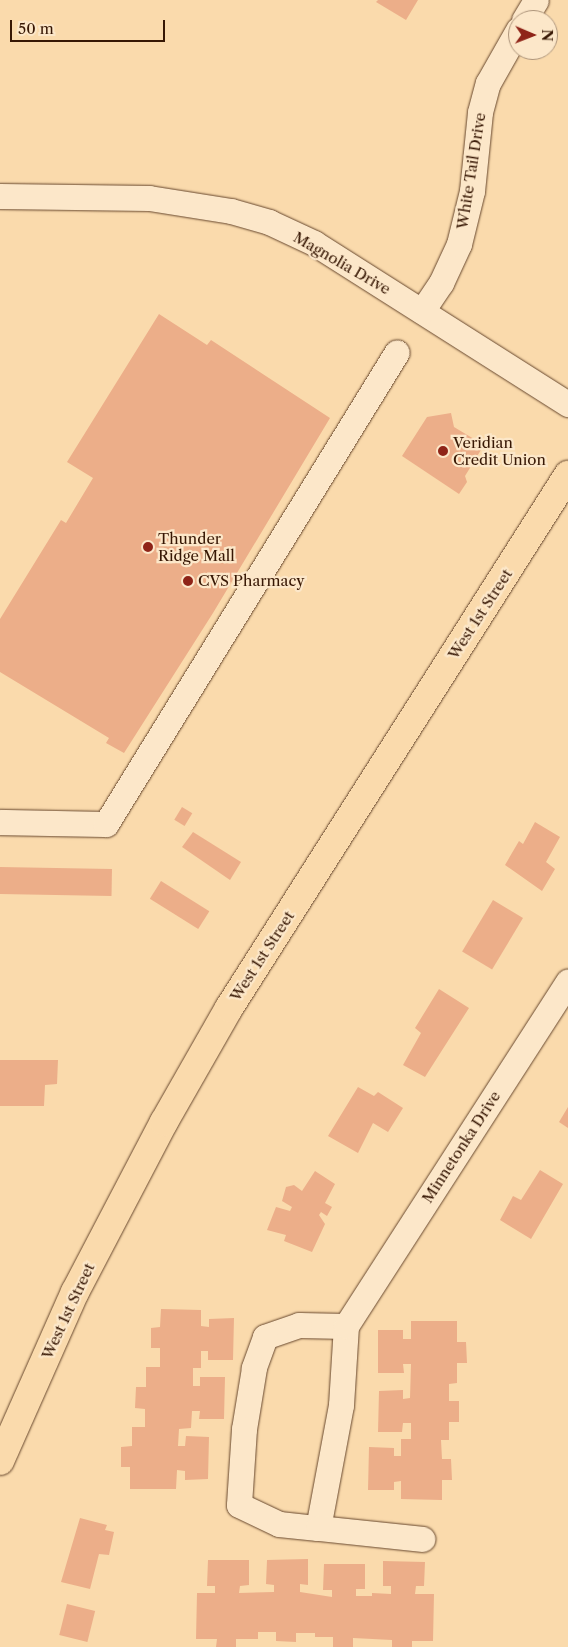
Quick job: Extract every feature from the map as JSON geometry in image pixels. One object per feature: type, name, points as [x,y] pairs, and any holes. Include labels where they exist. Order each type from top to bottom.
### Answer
[{"type":"main road","name":"West 1st Street","points":[[0,1461],[75,1292],[164,1122],[229,1008],[568,475]]},
{"type":"street","name":"White Tail Drive","points":[[422,311],[442,283],[459,244],[472,191],[480,112],[488,83],[508,48]]},
{"type":"street","name":"Magnolia Drive","points":[[0,196],[149,198],[232,210],[269,222],[314,243],[568,404]]},
{"type":"street","points":[[0,822],[106,824],[397,352]]},
{"type":"street","name":"Minnetonka Drive","points":[[350,1320],[568,981]]},
{"type":"street","points":[[318,1528],[341,1405],[350,1320],[299,1325],[265,1337],[254,1368],[244,1429],[239,1505],[279,1524],[422,1539]]},
{"type":"building","points":[[378,0],[418,0],[406,20],[376,2]]},
{"type":"building","name":"Thunder Ridge Mall","points":[[159,314],[207,345],[211,340],[330,418],[213,613],[124,753],[106,743],[109,738],[0,672],[0,619],[61,520],[66,523],[93,478],[67,462]]},
{"type":"building","name":"Veridian Credit Union","points":[[451,413],[454,427],[484,445],[465,476],[467,482],[459,494],[402,456],[427,417]]},
{"type":"building","points":[[182,807],[192,813],[185,826],[174,820]]},
{"type":"building","points":[[535,822],[560,837],[546,862],[555,869],[542,891],[505,865],[519,841],[523,844]]},
{"type":"building","points":[[193,832],[241,862],[230,880],[182,847]]},
{"type":"building","points":[[0,867],[112,869],[112,896],[0,894]]},
{"type":"building","points":[[161,881],[209,911],[198,929],[150,899]]},
{"type":"building","points":[[493,900],[523,918],[492,969],[462,951]]},
{"type":"building","points":[[439,989],[469,1008],[425,1077],[403,1065],[421,1033],[415,1028]]},
{"type":"building","points":[[0,1060],[58,1060],[57,1084],[45,1085],[44,1106],[0,1106]]},
{"type":"building","points":[[358,1087],[374,1096],[378,1092],[403,1108],[388,1132],[373,1123],[358,1153],[328,1136]]},
{"type":"building","points":[[568,1107],[568,1128],[559,1122]]},
{"type":"building","points":[[540,1170],[563,1184],[531,1239],[500,1220],[513,1196],[521,1200]]},
{"type":"building","points":[[315,1171],[335,1184],[325,1203],[332,1207],[327,1216],[321,1212],[319,1215],[325,1224],[312,1252],[284,1241],[286,1235],[267,1230],[276,1207],[290,1211],[292,1207],[282,1201],[286,1187],[294,1185],[302,1191]]},
{"type":"building","points":[[161,1309],[201,1310],[201,1326],[209,1327],[209,1319],[234,1318],[233,1360],[208,1360],[208,1351],[201,1351],[201,1368],[193,1368],[193,1386],[200,1386],[200,1377],[225,1377],[224,1419],[199,1419],[200,1411],[192,1411],[191,1428],[179,1429],[178,1446],[185,1446],[186,1436],[209,1437],[208,1479],[185,1480],[185,1471],[177,1470],[176,1489],[130,1489],[130,1467],[121,1467],[121,1447],[132,1446],[132,1427],[145,1427],[145,1409],[135,1408],[136,1387],[146,1387],[146,1367],[160,1367],[160,1348],[151,1348],[151,1328],[160,1327]]},
{"type":"building","points":[[411,1321],[457,1321],[457,1342],[466,1342],[467,1363],[457,1363],[457,1383],[449,1384],[449,1401],[459,1401],[459,1422],[449,1422],[449,1440],[441,1440],[442,1459],[451,1459],[452,1480],[442,1480],[442,1500],[401,1499],[401,1481],[394,1482],[394,1490],[368,1490],[369,1447],[394,1448],[394,1456],[401,1456],[401,1439],[411,1439],[411,1423],[403,1423],[402,1432],[378,1432],[379,1391],[403,1390],[403,1399],[410,1398],[411,1364],[403,1364],[404,1373],[378,1373],[378,1330],[403,1330],[403,1339],[411,1339]]},
{"type":"building","points":[[80,1518],[107,1525],[105,1530],[114,1532],[109,1555],[99,1554],[90,1589],[61,1582]]},
{"type":"building","points":[[308,1559],[308,1585],[300,1584],[300,1592],[332,1597],[332,1590],[323,1590],[324,1564],[365,1564],[365,1589],[356,1589],[356,1596],[372,1596],[372,1593],[391,1594],[391,1586],[383,1586],[383,1561],[425,1562],[424,1586],[416,1586],[415,1594],[434,1594],[433,1641],[412,1641],[412,1647],[392,1647],[392,1640],[353,1638],[353,1647],[333,1647],[333,1637],[315,1637],[315,1633],[296,1633],[296,1642],[276,1641],[276,1632],[258,1632],[258,1639],[236,1639],[236,1647],[216,1647],[217,1639],[196,1639],[197,1593],[215,1593],[215,1586],[207,1586],[208,1560],[249,1560],[249,1585],[240,1586],[239,1593],[274,1592],[274,1585],[266,1584],[267,1560]]},
{"type":"building","points":[[67,1604],[95,1611],[87,1642],[59,1635]]},
{"type":"place","name":"Veridian Credit Union","points":[[443,451]]},
{"type":"place","name":"Thunder Ridge Mall","points":[[148,547]]},
{"type":"place","name":"CVS Pharmacy","points":[[188,581]]}]
